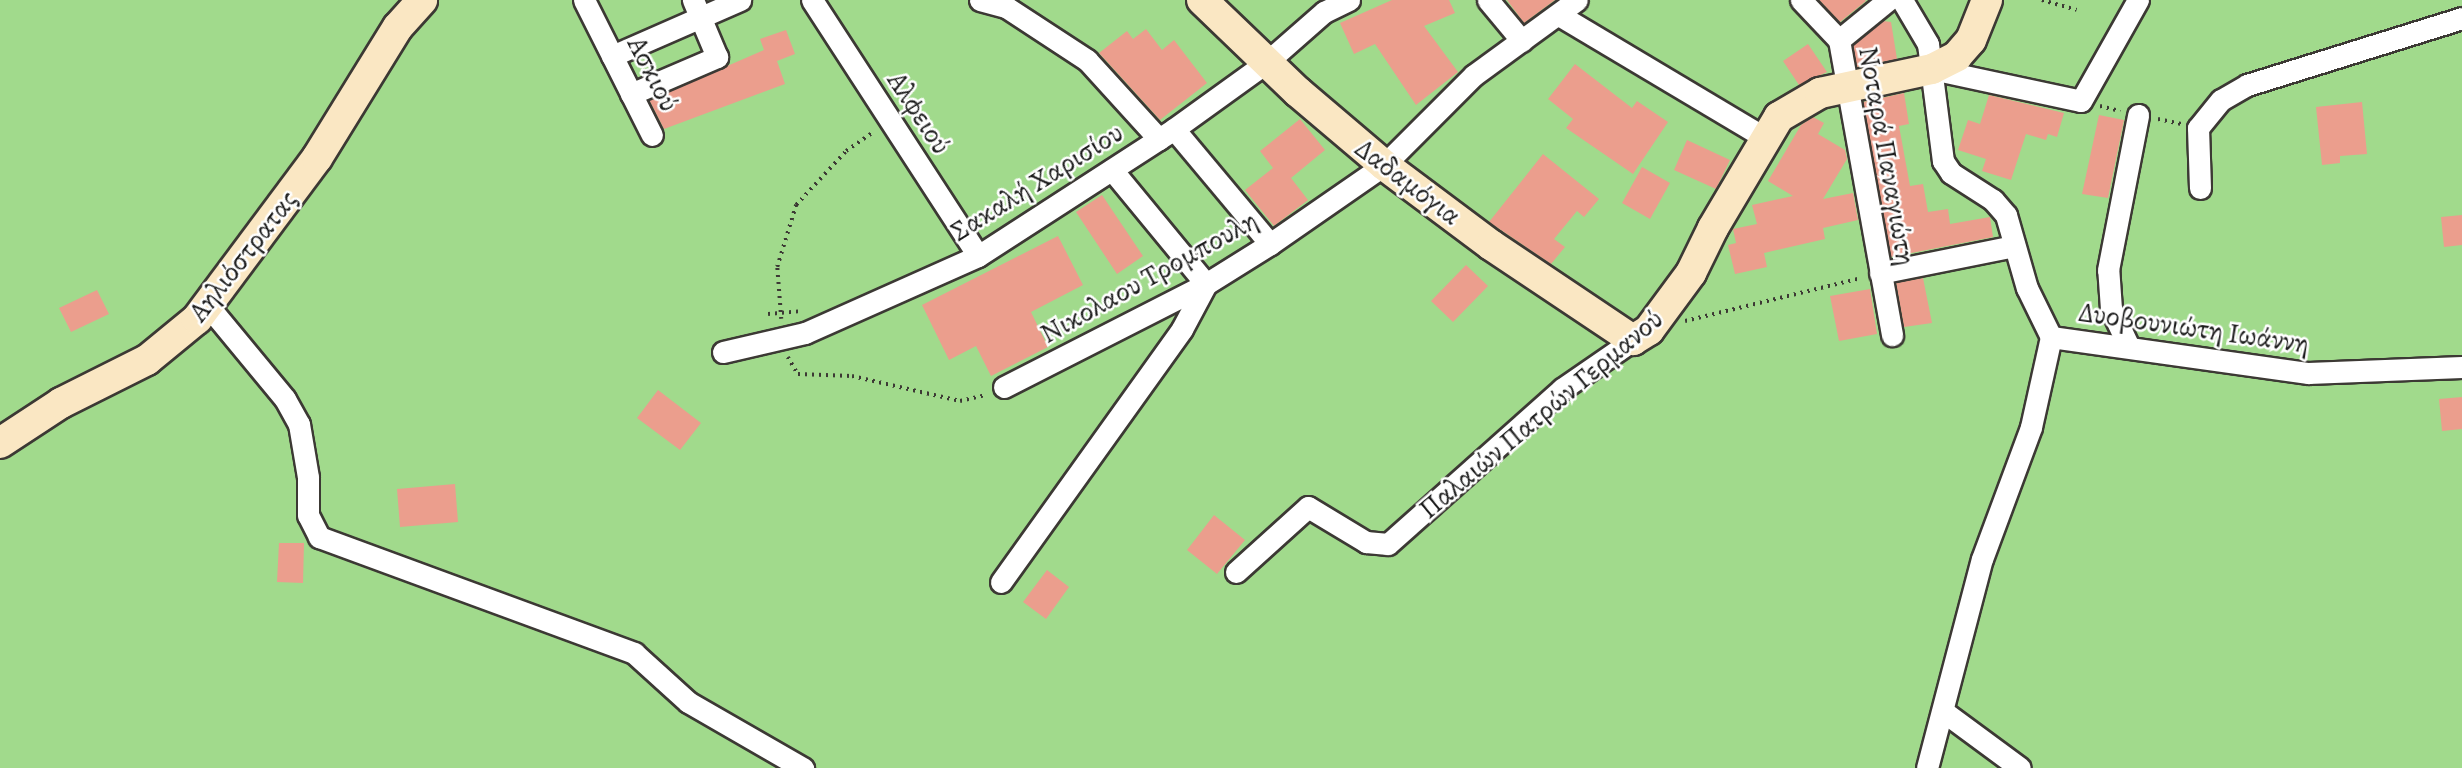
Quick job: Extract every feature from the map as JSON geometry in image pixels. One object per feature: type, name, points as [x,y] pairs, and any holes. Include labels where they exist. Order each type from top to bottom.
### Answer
[{"type":"street","name":"Αηλιόστρατας","points":[[0,443],[61,403],[147,360],[209,307],[317,158],[398,27],[422,0]]},
{"type":"street","name":"Ασκιού","points":[[584,0],[652,135]]},
{"type":"street","points":[[612,56],[696,9],[740,0]]},
{"type":"street","name":"Αλφειού","points":[[812,0],[978,256]]},
{"type":"street","points":[[980,0],[1010,4],[1087,60],[1167,134],[1270,244]]},
{"type":"street","name":"Δαδαμόγια","points":[[1202,0],[1267,62],[1384,165],[1491,245],[1641,335]]},
{"type":"street","name":"Σακαλή Χαρισίου","points":[[723,352],[805,333],[978,256],[1167,134],[1267,62],[1324,12],[1349,0]]},
{"type":"street","points":[[1488,0],[1522,41]]},
{"type":"street","name":"Νικολαου Τρομπουλη","points":[[1004,387],[1206,284],[1270,244],[1384,165],[1474,75],[1577,0]]},
{"type":"street","name":"Νοταρά Παναγιώτη","points":[[1801,0],[1839,40],[1892,335]]},
{"type":"street","points":[[1839,40],[1888,0]]},
{"type":"street","name":"Δυοβουνιώτη Ιωάννη","points":[[1902,0],[1928,44],[1943,161],[1951,173],[2000,208],[2035,309],[2051,337],[2308,373],[2462,368]]},
{"type":"street","name":"Παλαιών Πατρών Γερμανού","points":[[1236,572],[1308,507],[1318,509],[1366,542],[1388,544],[1562,389],[1641,335],[1691,273],[1765,138],[1791,107],[1847,86],[1932,69],[1957,56],[1971,40],[1987,0]]},
{"type":"street","points":[[1932,69],[2081,101],[2138,0]]},
{"type":"street","points":[[631,94],[717,57],[696,9]]},
{"type":"street","points":[[1559,15],[1765,138]]},
{"type":"street","points":[[2200,188],[2198,128],[2221,100],[2247,85],[2462,18]]},
{"type":"street","points":[[2129,347],[2111,309],[2108,270],[2138,115]]},
{"type":"street","points":[[1001,582],[1182,329],[1206,284],[1112,170]]},
{"type":"street","points":[[1880,273],[2014,246]]},
{"type":"street","points":[[209,307],[285,399],[299,424],[308,477],[309,515],[319,537],[634,653],[688,702],[803,768]]},
{"type":"street","points":[[1927,768],[1995,517],[2031,428],[2051,337]]},
{"type":"street","points":[[1944,712],[2020,768]]},
{"type":"path","points":[[2043,0],[2077,10]]},
{"type":"path","points":[[890,120],[846,151],[796,205],[777,267],[783,337],[788,360],[798,374],[852,376],[960,401],[1004,387]]},
{"type":"path","points":[[1641,335],[1880,273]]},
{"type":"green space","points":[[0,0],[2462,0],[2462,768],[0,768]]},
{"type":"building","points":[[1392,0],[1449,0],[1455,13],[1424,26],[1458,72],[1416,105],[1375,44],[1354,54],[1340,23]]},
{"type":"building","points":[[1507,0],[1555,0],[1524,23]]},
{"type":"building","points":[[1819,0],[1865,0],[1866,1],[1840,22]]},
{"type":"building","points":[[1883,21],[1891,22],[1897,59],[1857,67],[1853,45]]},
{"type":"building","points":[[1146,29],[1162,50],[1174,40],[1207,83],[1160,120],[1099,53],[1127,31],[1133,39]]},
{"type":"building","points":[[786,30],[795,54],[777,61],[785,84],[664,129],[649,100],[764,50],[760,39]]},
{"type":"building","points":[[1808,44],[1827,72],[1799,85],[1783,61]]},
{"type":"building","points":[[1575,64],[1632,108],[1637,101],[1668,122],[1633,174],[1566,128],[1573,119],[1548,99]]},
{"type":"building","points":[[1904,93],[1909,124],[1899,126],[1910,186],[1923,184],[1928,212],[1948,209],[1950,224],[1990,217],[1993,237],[1891,257],[1863,102]]},
{"type":"building","points":[[1989,95],[2064,113],[2057,137],[2048,134],[2046,140],[2026,134],[2011,180],[1982,171],[1986,159],[1958,150],[1968,120],[1980,124]]},
{"type":"building","points":[[2362,102],[2367,154],[2340,156],[2340,163],[2322,165],[2316,107]]},
{"type":"building","points":[[2099,115],[2124,120],[2108,198],[2082,194]]},
{"type":"building","points":[[1813,117],[1824,123],[1818,134],[1845,150],[1847,159],[1823,199],[1853,193],[1858,220],[1823,228],[1825,239],[1764,253],[1767,267],[1735,274],[1728,245],[1736,243],[1733,229],[1757,224],[1752,205],[1793,196],[1768,181],[1801,125]]},
{"type":"building","points":[[1300,119],[1325,150],[1291,178],[1308,200],[1274,226],[1245,190],[1273,168],[1260,151]]},
{"type":"building","points":[[1687,140],[1730,160],[1716,189],[1674,170]]},
{"type":"building","points":[[1543,154],[1599,199],[1584,217],[1577,211],[1554,239],[1565,247],[1551,264],[1489,222]]},
{"type":"building","points":[[1642,167],[1670,183],[1650,219],[1622,203]]},
{"type":"building","points":[[1102,195],[1143,256],[1117,274],[1076,212]]},
{"type":"building","points":[[2462,215],[2462,245],[2444,247],[2441,217]]},
{"type":"building","points":[[1058,236],[1083,285],[1031,312],[1048,347],[991,376],[976,346],[949,360],[922,305]]},
{"type":"building","points":[[1466,265],[1488,286],[1453,322],[1431,301]]},
{"type":"building","points":[[1923,278],[1932,323],[1904,327],[1896,283]]},
{"type":"building","points":[[1870,289],[1877,334],[1839,341],[1830,296]]},
{"type":"building","points":[[97,290],[109,314],[71,332],[59,308]]},
{"type":"building","points":[[658,390],[701,423],[680,450],[637,418]]},
{"type":"building","points":[[2462,397],[2462,429],[2442,431],[2439,399]]},
{"type":"building","points":[[455,484],[458,522],[400,527],[397,489]]},
{"type":"building","points":[[1214,515],[1245,540],[1217,574],[1187,550]]},
{"type":"building","points":[[279,543],[304,543],[303,583],[277,582]]},
{"type":"building","points":[[1047,570],[1069,587],[1046,619],[1023,602]]}]
